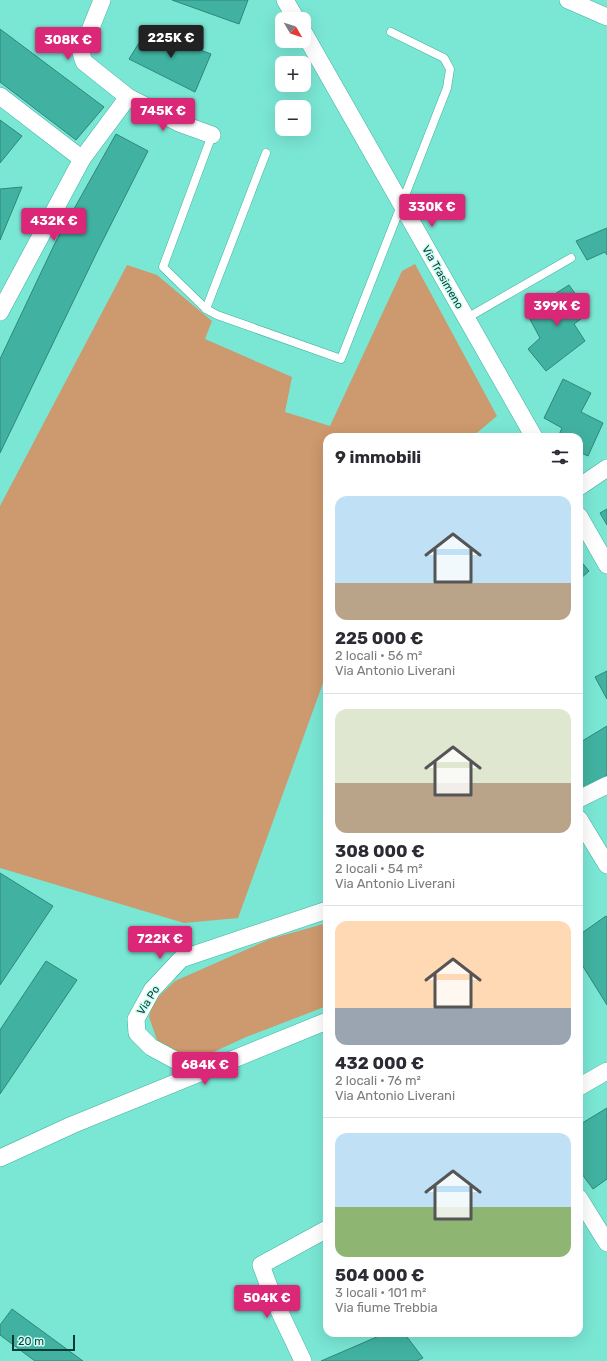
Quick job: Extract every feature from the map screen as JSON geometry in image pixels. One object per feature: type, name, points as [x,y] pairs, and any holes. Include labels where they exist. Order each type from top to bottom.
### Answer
[{"type":"street","points":[[102,0],[81,53],[84,62],[128,97],[179,124],[212,135]]},
{"type":"street","points":[[285,0],[292,12]]},
{"type":"street","points":[[568,0],[607,17]]},
{"type":"street","name":"Via Trasimeno","points":[[311,45],[532,433]]},
{"type":"street","points":[[0,96],[82,159]]},
{"type":"street","points":[[0,312],[82,159],[128,97]]},
{"type":"street","points":[[583,483],[607,468]]},
{"type":"street","points":[[583,523],[607,564]]},
{"type":"street","points":[[583,797],[607,786]]},
{"type":"street","points":[[583,826],[607,866]]},
{"type":"street","name":"Via Po","points":[[199,1073],[151,1047],[137,1033],[136,1019],[152,990],[181,959],[323,911]]},
{"type":"street","points":[[0,1158],[72,1125],[323,1023]]},
{"type":"street","points":[[583,1085],[607,1071]]},
{"type":"street","points":[[583,1204],[607,1243]]},
{"type":"street","points":[[304,1361],[274,1300],[261,1265],[323,1231]]},
{"type":"lane","points":[[212,135],[163,267],[206,309],[217,315],[341,359],[447,88],[450,70],[444,58],[391,32]]},
{"type":"lane","points":[[206,309],[266,153]]},
{"type":"lane","points":[[466,318],[571,258]]},
{"type":"shaded area","points":[[415,264],[497,416],[477,433],[323,433],[323,683],[238,918],[184,923],[0,868],[0,506],[127,265],[157,275],[212,321],[205,339],[292,377],[285,412],[330,426],[402,271]]},
{"type":"shaded area","points":[[323,924],[323,1008],[246,1037],[203,1057],[175,1056],[157,1040],[149,1017],[153,1002],[175,981],[270,939]]},
{"type":"building","points":[[172,0],[248,0],[239,24]]},
{"type":"building","points":[[0,29],[104,107],[76,140],[0,82]]},
{"type":"building","points":[[147,30],[211,54],[195,92],[129,59]]},
{"type":"building","points":[[0,120],[22,136],[0,163]]},
{"type":"building","points":[[116,134],[148,151],[97,252],[0,453],[0,359],[56,241]]},
{"type":"building","points":[[22,187],[0,240],[0,189]]},
{"type":"building","points":[[607,228],[607,255],[605,252],[587,260],[576,241]]},
{"type":"building","points":[[569,285],[589,313],[574,324],[585,341],[546,371],[528,349],[540,338],[526,312]]},
{"type":"building","points":[[563,379],[591,393],[581,412],[603,423],[588,456],[583,454],[583,433],[560,433],[562,428],[544,418]]},
{"type":"building","points":[[607,509],[607,525],[600,513]]},
{"type":"building","points":[[583,564],[589,571],[583,576]]},
{"type":"building","points":[[607,671],[607,699],[595,677]]},
{"type":"building","points":[[607,726],[607,775],[583,789],[583,741]]},
{"type":"building","points":[[0,873],[53,906],[0,985]]},
{"type":"building","points":[[606,916],[607,917],[607,1005],[583,966],[583,932]]},
{"type":"building","points":[[46,961],[77,980],[0,1094],[0,1030]]},
{"type":"building","points":[[607,1108],[607,1179],[593,1189],[583,1175],[583,1123]]},
{"type":"building","points":[[12,1309],[83,1361],[35,1361],[0,1335],[0,1325]]},
{"type":"building","points":[[377,1337],[407,1337],[423,1358],[417,1361],[321,1361]]}]
